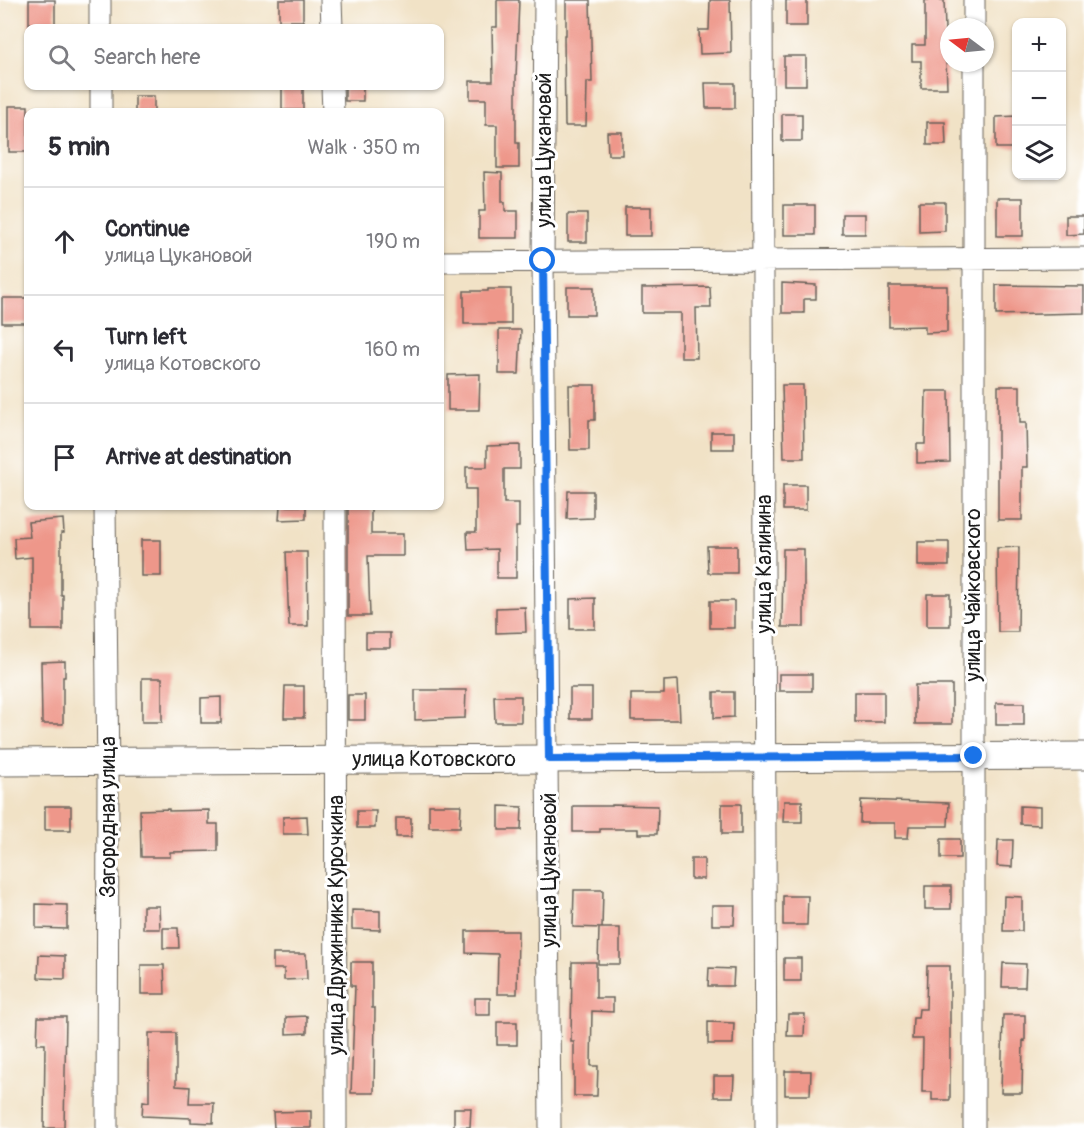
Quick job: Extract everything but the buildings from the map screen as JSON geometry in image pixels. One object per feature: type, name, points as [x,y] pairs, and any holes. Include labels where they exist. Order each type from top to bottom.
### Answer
[{"type":"street","points":[[100,0],[100,24]]},
{"type":"street","points":[[331,0],[332,24]]},
{"type":"street","name":"улица Цукановой","points":[[545,0],[543,261],[549,759],[550,1128]]},
{"type":"street","name":"улица Калинина","points":[[762,0],[766,1128]]},
{"type":"street","points":[[974,0],[974,18]]},
{"type":"street","name":"улица Чайковского","points":[[974,72],[974,1128]]},
{"type":"street","points":[[101,90],[101,108]]},
{"type":"street","points":[[332,90],[333,108]]},
{"type":"street","points":[[444,262],[1084,258]]},
{"type":"street","name":"Загородная улица","points":[[105,510],[108,761],[107,1128]]},
{"type":"street","name":"улица Дружинника Курочкина","points":[[335,510],[336,1128]]},
{"type":"street","name":"улица Котовского","points":[[0,762],[1084,756]]},
{"type":"route","points":[[543,261],[549,759],[974,756]]}]
